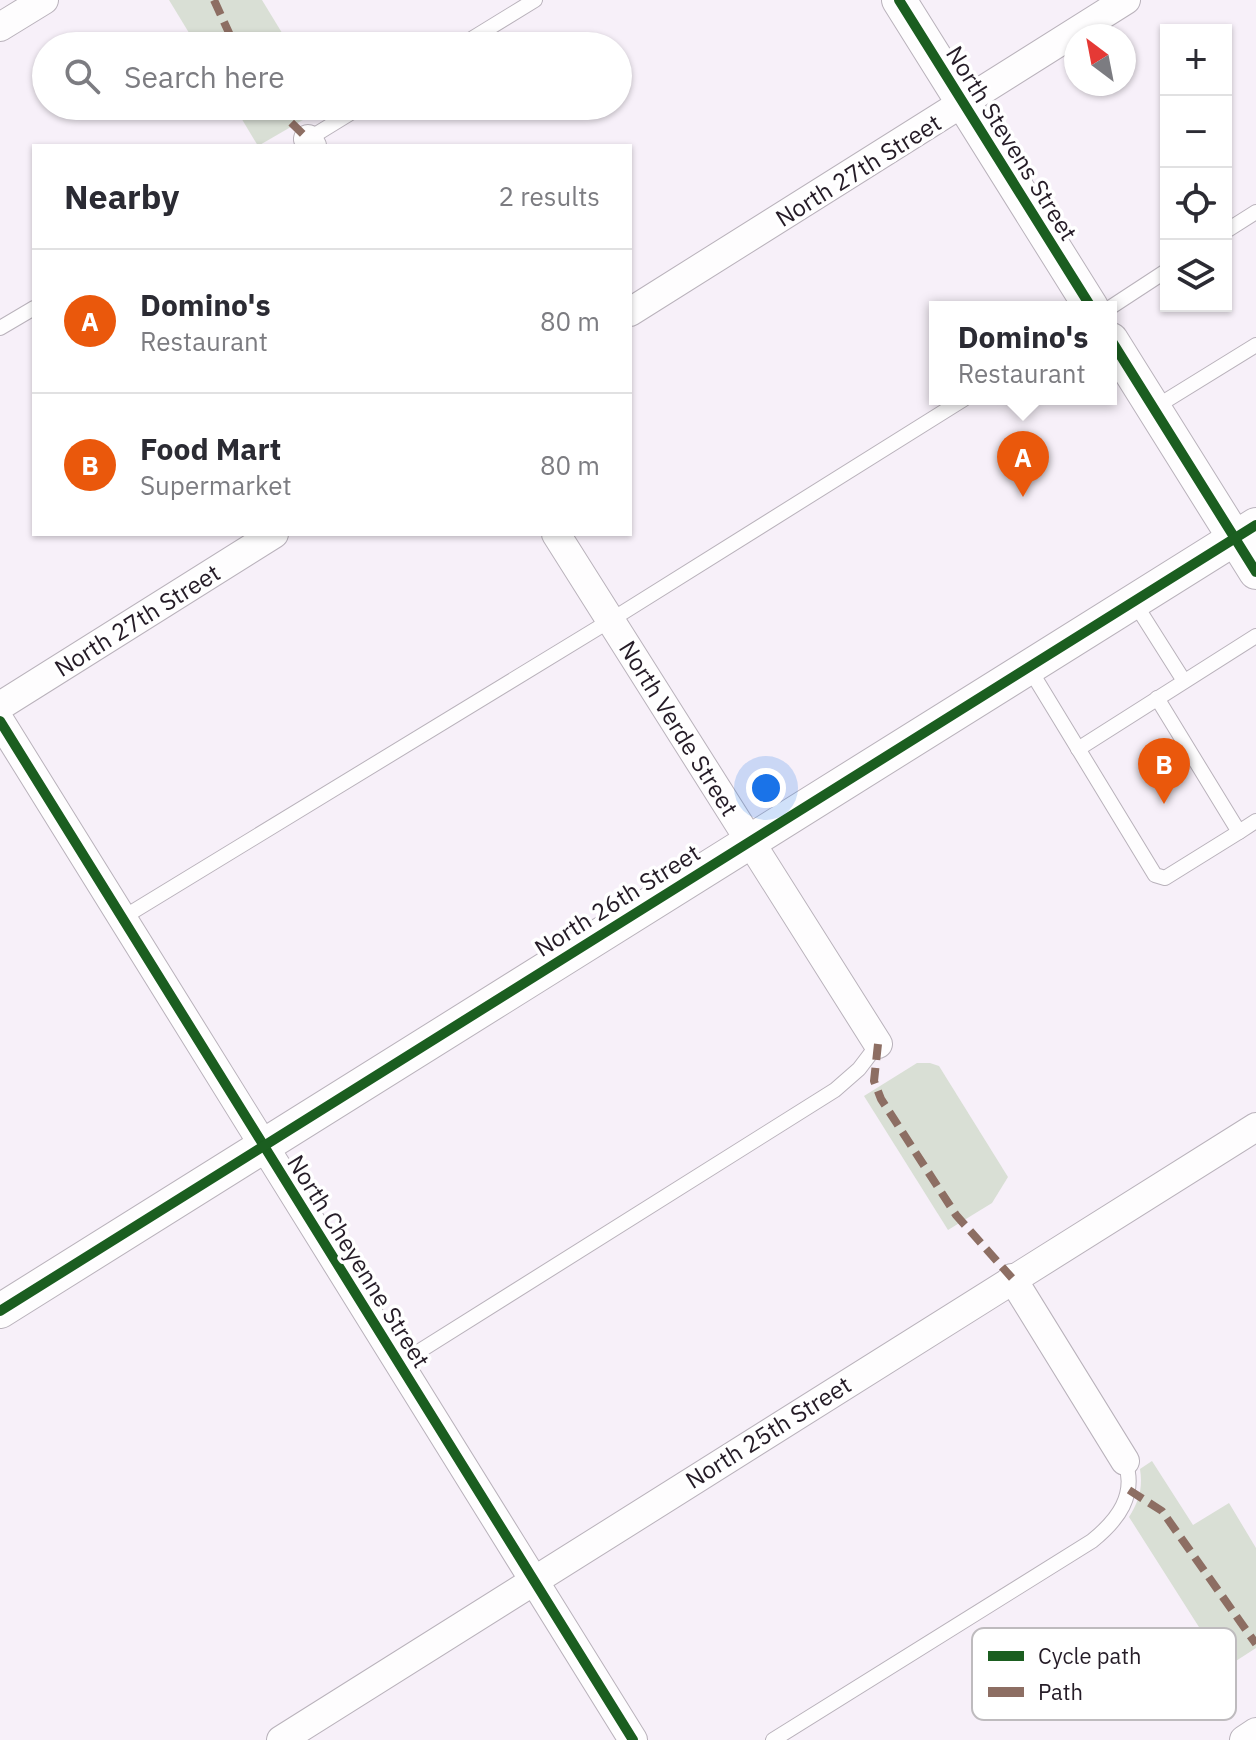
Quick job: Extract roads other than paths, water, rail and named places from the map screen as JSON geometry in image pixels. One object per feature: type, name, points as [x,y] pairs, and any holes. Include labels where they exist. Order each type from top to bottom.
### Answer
[{"type":"street","points":[[0,27],[44,0]]},
{"type":"street","name":"North Stevens Street","points":[[899,0],[1087,301]]},
{"type":"street","name":"North 27th Street","points":[[632,311],[1126,0]]},
{"type":"street","points":[[1117,349],[1154,408],[1245,532],[1256,572]]},
{"type":"street","name":"North 26th Street","points":[[0,1311],[1245,532]]},
{"type":"street","name":"North 27th Street","points":[[0,706],[271,536]]},
{"type":"street","name":"North Verde Street","points":[[557,536],[878,1044]]},
{"type":"street","name":"North Cheyenne Street","points":[[0,721],[633,1740]]},
{"type":"street","name":"North 25th Street","points":[[281,1740],[1256,1127]]},
{"type":"street","points":[[1012,1278],[1125,1461]]},
{"type":"street","points":[[1244,1740],[1256,1732]]},
{"type":"lane","points":[[483,32],[535,0]]},
{"type":"lane","points":[[305,144],[341,120]]},
{"type":"lane","points":[[1232,227],[1256,212]]},
{"type":"lane","points":[[1117,303],[1160,275]]},
{"type":"lane","points":[[0,328],[32,309]]},
{"type":"lane","points":[[1154,408],[1256,345]]},
{"type":"lane","points":[[124,917],[611,620],[954,405]]},
{"type":"lane","points":[[1134,602],[1184,681]]},
{"type":"lane","points":[[1078,749],[1256,636]]},
{"type":"lane","points":[[1029,667],[1159,878],[1165,878],[1256,821]]},
{"type":"lane","points":[[1157,698],[1239,832]]},
{"type":"lane","points":[[399,1364],[835,1090],[859,1069],[878,1044]]},
{"type":"lane","points":[[773,1740],[1092,1541],[1123,1508],[1130,1475],[1125,1461]]},
{"type":"place","name":"Domino's","points":[[1023,497]]},
{"type":"place","name":"Food Mart","points":[[1164,804]]}]
